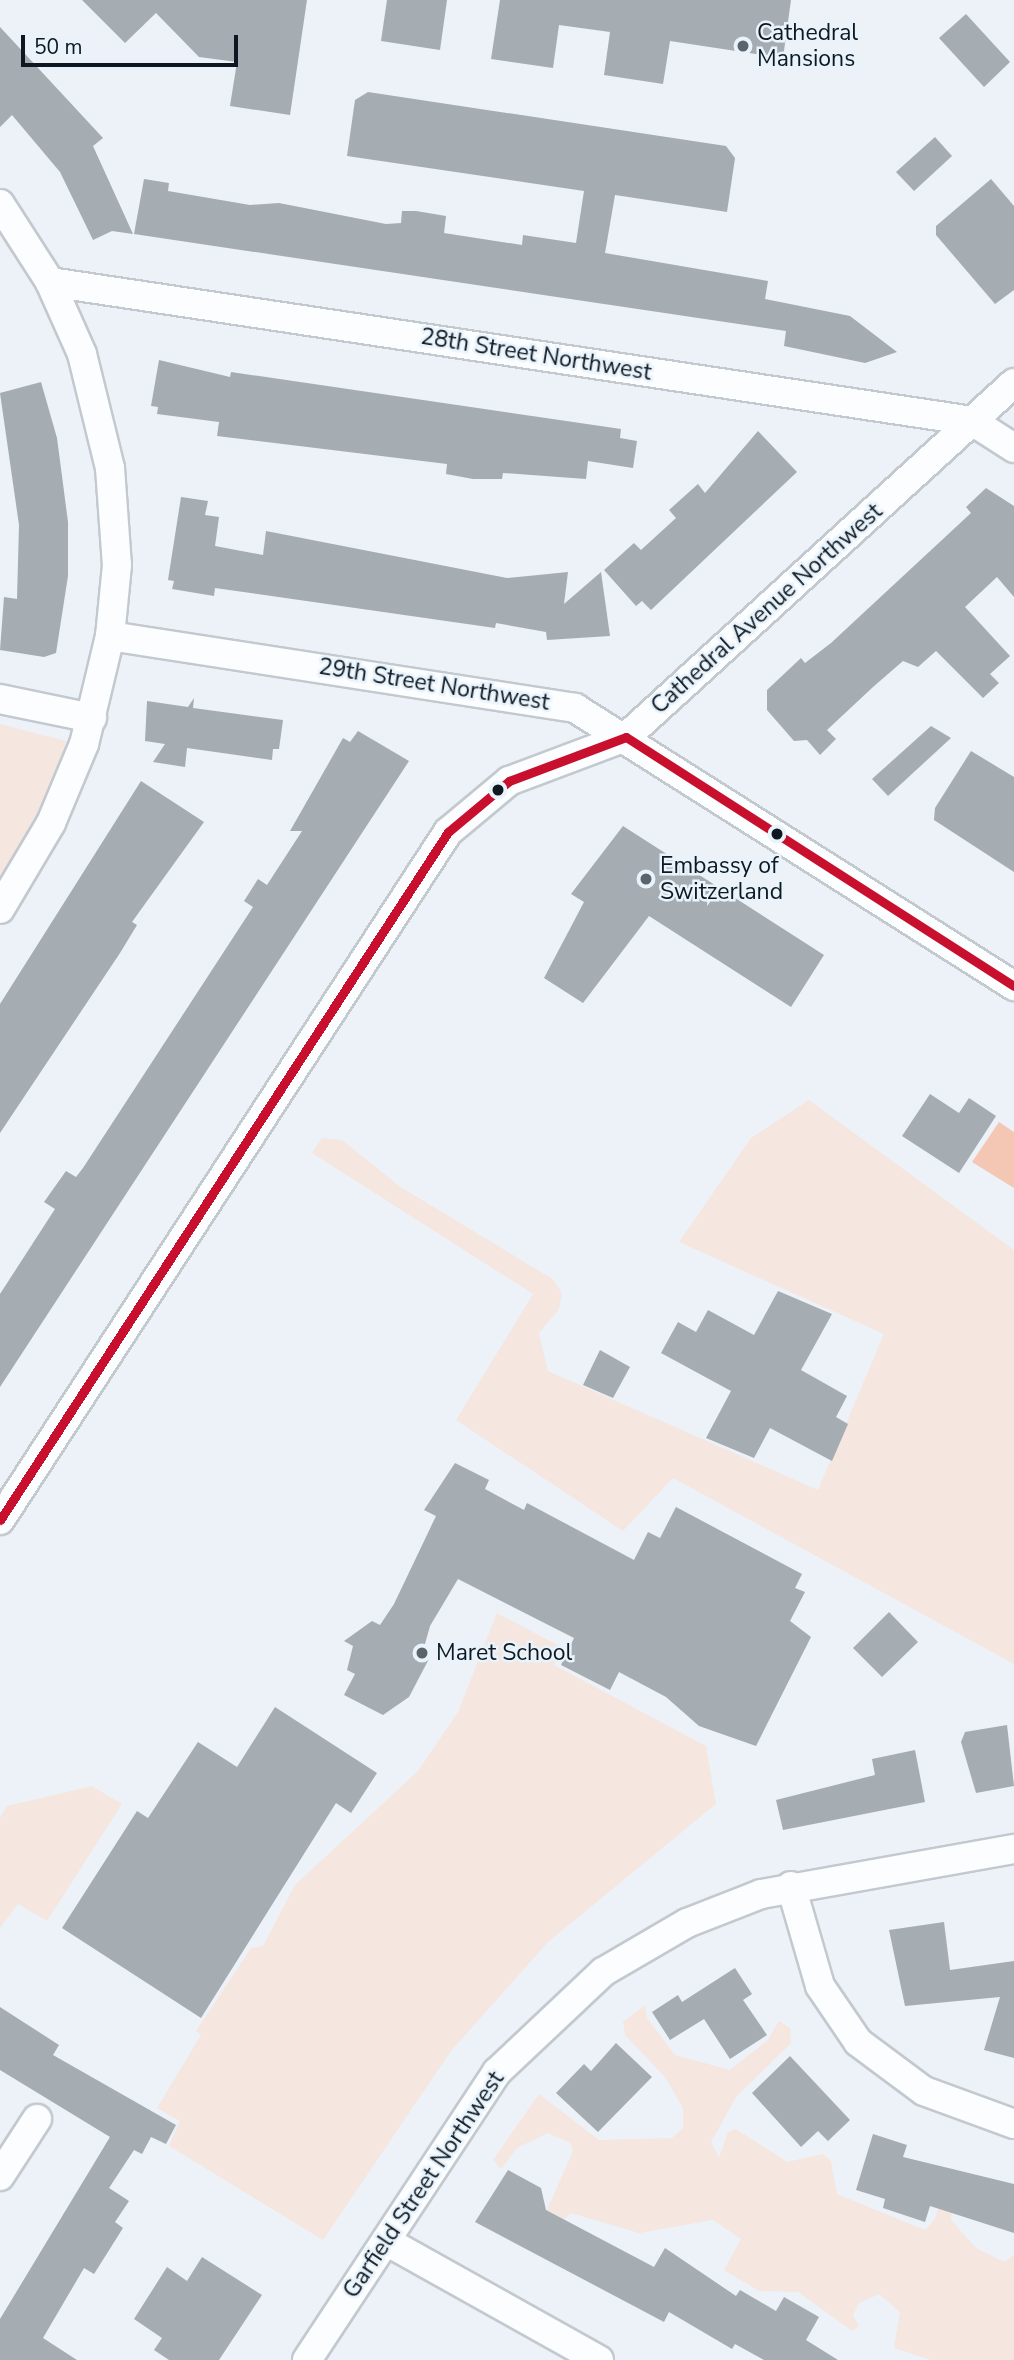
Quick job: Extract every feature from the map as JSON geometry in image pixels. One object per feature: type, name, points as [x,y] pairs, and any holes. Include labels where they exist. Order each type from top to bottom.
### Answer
[{"type":"street","points":[[0,204],[50,282],[82,354],[110,468],[117,565],[110,636],[92,718],[51,823],[0,909]]},
{"type":"street","name":"28th Street Northwest","points":[[50,282],[972,421],[1014,448]]},
{"type":"street","name":"Cathedral Avenue Northwest","points":[[0,1520],[449,832],[509,781],[626,737],[1014,383]]},
{"type":"street","name":"29th Street Northwest","points":[[110,636],[542,699],[575,708],[626,737],[1014,986]]},
{"type":"street","points":[[0,699],[92,718]]},
{"type":"street","name":"Garfield Street Northwest","points":[[307,2360],[477,2099],[558,2008],[619,1962],[687,1923],[791,1886],[1014,1849]]},
{"type":"street","points":[[791,1886],[820,1986],[858,2042],[924,2091],[1014,2124]]},
{"type":"street","points":[[0,2176],[37,2119]]},
{"type":"street","points":[[386,2241],[599,2360]]},
{"type":"shaded area","points":[[0,724],[66,741],[45,810],[0,887]]},
{"type":"shaded area","points":[[809,1100],[1014,1250],[1014,1664],[673,1478],[623,1531],[456,1420],[533,1294],[312,1153],[322,1138],[342,1140],[399,1186],[554,1280],[562,1294],[559,1309],[539,1333],[548,1371],[818,1490],[884,1334],[679,1242],[751,1138]]},
{"type":"shaded area","points":[[999,1122],[1014,1132],[1014,1188],[972,1162]]},
{"type":"shaded area","points":[[497,1613],[563,1648],[554,1665],[706,1746],[716,1804],[548,1942],[451,2051],[323,2240],[169,2146],[180,2121],[157,2108],[201,2035],[196,2031],[251,1948],[263,1946],[295,1885],[418,1771],[458,1712]]},
{"type":"shaded area","points":[[92,1786],[122,1804],[47,1921],[18,1904],[0,1928],[0,1818],[7,1806]]},
{"type":"shaded area","points":[[645,2005],[647,2018],[675,2055],[730,2070],[767,2041],[779,2021],[790,2028],[791,2043],[736,2097],[711,2142],[719,2158],[728,2132],[736,2129],[787,2162],[823,2154],[831,2161],[837,2194],[925,2230],[935,2219],[945,2183],[955,2184],[951,2220],[976,2248],[1004,2262],[1014,2255],[1014,2360],[931,2360],[894,2348],[900,2312],[879,2294],[859,2303],[853,2315],[859,2326],[852,2331],[798,2292],[759,2291],[724,2270],[741,2239],[713,2220],[639,2233],[571,2213],[545,2238],[539,2228],[573,2151],[570,2143],[548,2133],[517,2148],[501,2169],[493,2160],[539,2094],[599,2140],[672,2138],[683,2128],[683,2108],[665,2077],[625,2035],[623,2022]]},
{"type":"building","points":[[82,0],[307,0],[290,115],[230,106],[237,62],[199,57],[156,13],[125,43]]},
{"type":"building","points":[[387,0],[447,0],[440,50],[381,41]]},
{"type":"building","name":"Cathedral Mansions","points":[[500,0],[791,0],[783,58],[670,41],[663,84],[604,75],[610,32],[559,25],[553,68],[491,59]]},
{"type":"building","points":[[966,14],[1010,62],[984,87],[939,38]]},
{"type":"building","points":[[0,27],[103,138],[93,146],[133,234],[112,231],[93,240],[60,172],[12,115],[0,127]]},
{"type":"building","points":[[368,92],[726,146],[735,158],[727,212],[615,195],[605,253],[768,281],[765,299],[850,316],[897,352],[865,363],[784,346],[786,331],[134,234],[144,179],[169,183],[168,191],[250,205],[279,203],[386,224],[401,223],[402,211],[416,211],[446,216],[444,233],[522,245],[523,235],[576,243],[584,191],[347,156],[355,100]]},
{"type":"building","points":[[935,137],[952,156],[914,191],[896,172]]},
{"type":"building","points":[[991,179],[1014,206],[1014,290],[995,304],[936,235],[936,226]]},
{"type":"building","points":[[159,360],[230,377],[231,372],[621,429],[620,438],[637,441],[633,468],[588,461],[586,479],[503,473],[502,479],[473,479],[446,474],[447,464],[217,436],[219,422],[157,414],[158,407],[151,406]]},
{"type":"building","points":[[41,382],[57,438],[68,522],[68,576],[56,653],[44,657],[0,650],[4,597],[17,599],[19,525],[0,393]]},
{"type":"building","points":[[758,431],[797,472],[651,610],[642,601],[636,606],[604,570],[634,543],[641,550],[676,518],[669,510],[698,484],[705,493]]},
{"type":"building","points":[[986,488],[1014,506],[1014,597],[997,577],[965,607],[1010,656],[990,674],[999,683],[983,698],[936,651],[918,667],[903,661],[873,687],[827,730],[836,739],[820,755],[807,740],[794,741],[767,710],[767,690],[801,658],[805,663],[831,643],[971,513],[966,507]]},
{"type":"building","points":[[181,497],[208,501],[205,515],[219,517],[215,546],[263,555],[266,531],[507,578],[568,572],[564,604],[601,572],[610,636],[547,640],[546,632],[496,623],[495,628],[215,588],[214,596],[172,589],[174,581],[168,580]]},
{"type":"building","points":[[194,698],[193,708],[283,720],[279,749],[273,749],[272,760],[187,748],[185,767],[153,762],[165,744],[145,741],[147,701],[188,707]]},
{"type":"building","points":[[931,726],[951,738],[888,796],[872,779]]},
{"type":"building","points":[[358,731],[409,761],[0,1387],[0,1294],[55,1209],[44,1202],[66,1171],[76,1177],[83,1168],[253,907],[244,901],[258,879],[267,885],[302,831],[290,831],[343,738],[350,742]]},
{"type":"building","points":[[971,751],[1014,777],[1014,872],[934,820],[935,808]]},
{"type":"building","points":[[141,781],[204,822],[132,922],[137,925],[120,953],[0,1133],[0,1004]]},
{"type":"building","points":[[623,826],[824,955],[791,1007],[649,916],[583,1003],[544,978],[584,902],[571,894]]},
{"type":"building","points":[[930,1094],[959,1113],[969,1098],[996,1116],[959,1173],[902,1136]]},
{"type":"building","points":[[778,1291],[832,1314],[801,1370],[847,1396],[836,1417],[848,1424],[832,1461],[770,1428],[754,1458],[706,1438],[731,1391],[661,1353],[678,1322],[696,1332],[708,1310],[754,1335]]},
{"type":"building","points":[[600,1350],[630,1367],[613,1398],[583,1385]]},
{"type":"building","points":[[455,1463],[489,1480],[485,1489],[524,1510],[527,1503],[634,1560],[648,1532],[660,1538],[676,1507],[802,1574],[795,1588],[805,1592],[790,1621],[811,1637],[756,1746],[699,1726],[666,1697],[619,1672],[610,1690],[561,1665],[574,1638],[458,1579],[430,1626],[423,1651],[431,1655],[409,1697],[383,1715],[344,1695],[355,1674],[347,1670],[353,1646],[344,1641],[372,1621],[380,1625],[394,1604],[436,1516],[424,1510]]},
{"type":"building","points":[[889,1612],[918,1642],[882,1677],[853,1648]]},
{"type":"building","points":[[275,1707],[377,1773],[351,1813],[336,1803],[201,2018],[62,1928],[137,1811],[148,1818],[198,1742],[237,1767]]},
{"type":"building","points":[[1007,1725],[1014,1786],[976,1793],[961,1742],[965,1732]]},
{"type":"building","points":[[915,1750],[925,1802],[783,1830],[776,1800],[875,1775],[872,1759]]},
{"type":"building","points":[[944,1922],[950,1970],[1014,1961],[1014,2058],[984,2050],[1000,1997],[905,2006],[889,1930]]},
{"type":"building","points":[[735,1968],[752,1994],[743,2000],[767,2035],[730,2059],[704,2019],[670,2040],[652,2012],[678,1995],[682,2002]]},
{"type":"building","points":[[0,2007],[59,2045],[53,2055],[176,2125],[166,2144],[151,2137],[142,2154],[134,2150],[109,2188],[129,2201],[115,2222],[123,2228],[94,2274],[84,2268],[43,2338],[77,2360],[0,2360],[0,2319],[110,2137],[0,2070]]},
{"type":"building","points":[[616,2043],[652,2077],[598,2132],[556,2093],[584,2064],[591,2071]]},
{"type":"building","points":[[790,2056],[850,2120],[828,2141],[818,2131],[801,2147],[752,2093]]},
{"type":"building","points":[[873,2134],[907,2145],[903,2157],[1014,2184],[1014,2233],[930,2206],[925,2222],[883,2208],[885,2199],[856,2190]]},
{"type":"building","points":[[508,2170],[541,2188],[546,2210],[654,2267],[665,2248],[736,2296],[740,2290],[776,2311],[784,2297],[819,2317],[806,2340],[838,2360],[764,2360],[735,2344],[732,2349],[669,2312],[664,2322],[475,2222]]},
{"type":"building","points":[[202,2257],[262,2295],[219,2360],[169,2360],[154,2350],[162,2338],[134,2319],[167,2267],[187,2281]]},
{"type":"transit line","points":[[626,737],[1014,986]]},
{"type":"transit line","points":[[0,1520],[448,832],[509,781],[626,737]]},
{"type":"place","name":"Cathedral Mansions","points":[[743,46]]},
{"type":"place","name":"Embassy of Switzerland","points":[[646,879]]},
{"type":"place","name":"Maret School","points":[[422,1653]]}]
